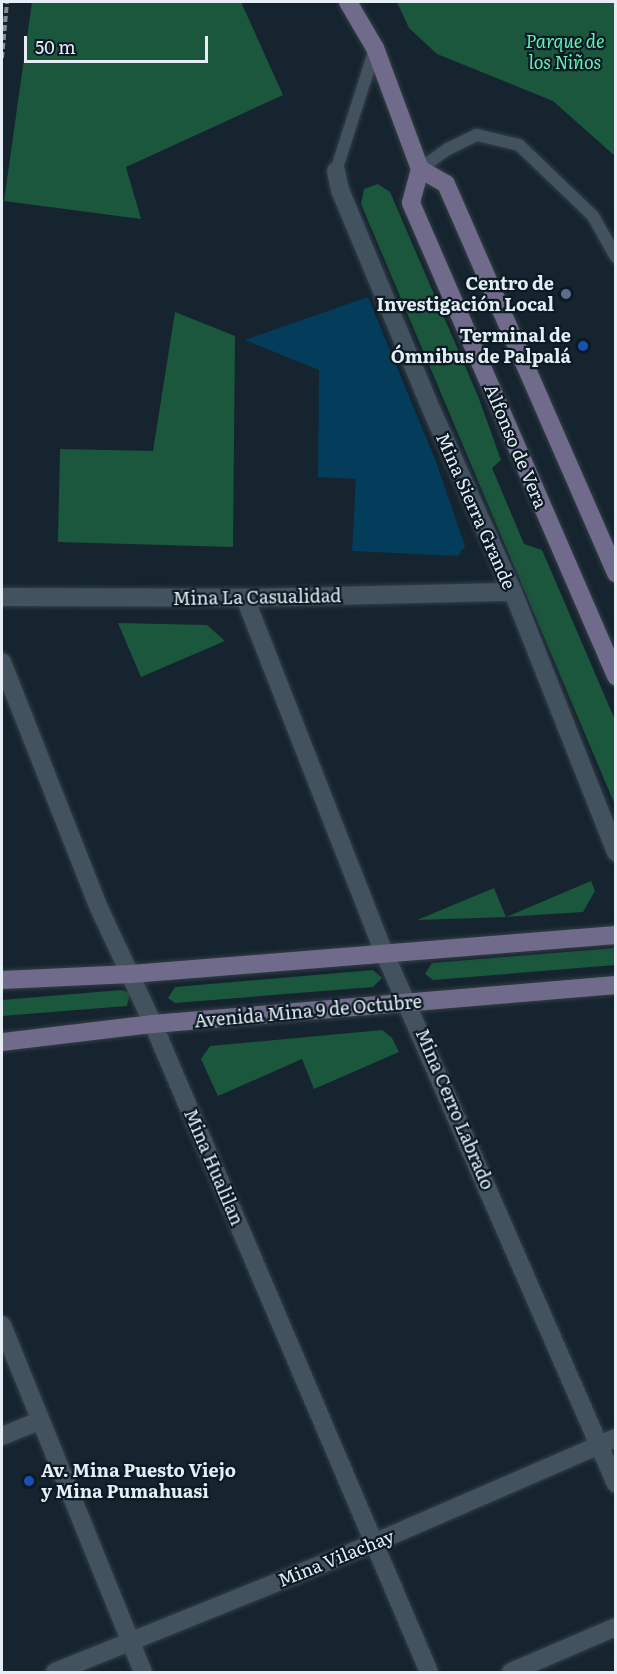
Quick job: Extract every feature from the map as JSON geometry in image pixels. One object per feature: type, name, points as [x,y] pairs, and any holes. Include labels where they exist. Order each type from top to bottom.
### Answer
[{"type":"street","points":[[348,2],[375,48],[420,169],[446,184],[615,573]]},
{"type":"street","name":"Alfonso de Vera","points":[[420,169],[411,203],[615,676]]},
{"type":"street","name":"Mina Sierra Grande","points":[[336,171],[340,190],[432,411],[513,592],[615,852]]},
{"type":"street","name":"Mina La Casualidad","points":[[2,597],[245,598],[513,592]]},
{"type":"street","name":"Mina Cerro Labrado","points":[[245,598],[384,952],[607,1442],[615,1484]]},
{"type":"street","name":"Mina Hualilan","points":[[2,662],[99,908],[153,1024],[429,1672]]},
{"type":"street","points":[[2,981],[131,975],[384,952],[615,935]]},
{"type":"street","name":"Avenida Mina 9 de Octubre","points":[[2,1042],[153,1024],[615,985]]},
{"type":"street","points":[[2,1325],[39,1421],[143,1672]]},
{"type":"street","points":[[2,1436],[39,1421]]},
{"type":"street","name":"Mina Vilachay","points":[[55,1672],[374,1543],[607,1442]]},
{"type":"street","points":[[511,1672],[615,1627]]},
{"type":"lane","points":[[336,171],[375,48]]},
{"type":"lane","points":[[420,169],[448,148],[477,135],[519,145],[593,216],[615,257]]},
{"type":"path","points":[[2,58],[7,2]]},
{"type":"green space","points":[[32,2],[241,2],[283,95],[126,167],[141,219],[4,201]]},
{"type":"green space","name":"Parque de los Niños","points":[[397,2],[615,2],[615,156],[553,101],[437,54],[409,28]]},
{"type":"green space","points":[[378,184],[390,192],[478,396],[501,460],[492,468],[524,544],[542,550],[615,720],[615,805],[361,204],[364,189]]},
{"type":"green space","points":[[175,312],[235,336],[233,547],[58,542],[60,449],[153,451]]},
{"type":"green space","points":[[118,623],[207,625],[225,641],[141,677]]},
{"type":"green space","points":[[591,881],[595,891],[583,912],[506,917]]},
{"type":"green space","points":[[494,888],[506,917],[417,920]]},
{"type":"green space","points":[[615,948],[615,965],[433,980],[425,974],[432,963]]},
{"type":"green space","points":[[373,970],[382,978],[373,987],[175,1003],[168,998],[175,987]]},
{"type":"green space","points":[[121,990],[130,993],[127,1006],[2,1016],[2,1000]]},
{"type":"green space","points":[[382,1030],[392,1038],[399,1052],[314,1089],[302,1059],[218,1096],[201,1059],[210,1046]]},
{"type":"building","points":[[368,297],[435,459],[465,546],[458,556],[352,551],[356,479],[318,477],[319,370],[245,340]]},
{"type":"place","name":"Centro de Investigación Local","points":[[566,294]]},
{"type":"place","name":"Terminal de Ómnibus de Palpalá","points":[[583,346]]},
{"type":"place","name":"Av. Mina Puesto Viejo y Mina Pumahuasi","points":[[29,1481]]}]
